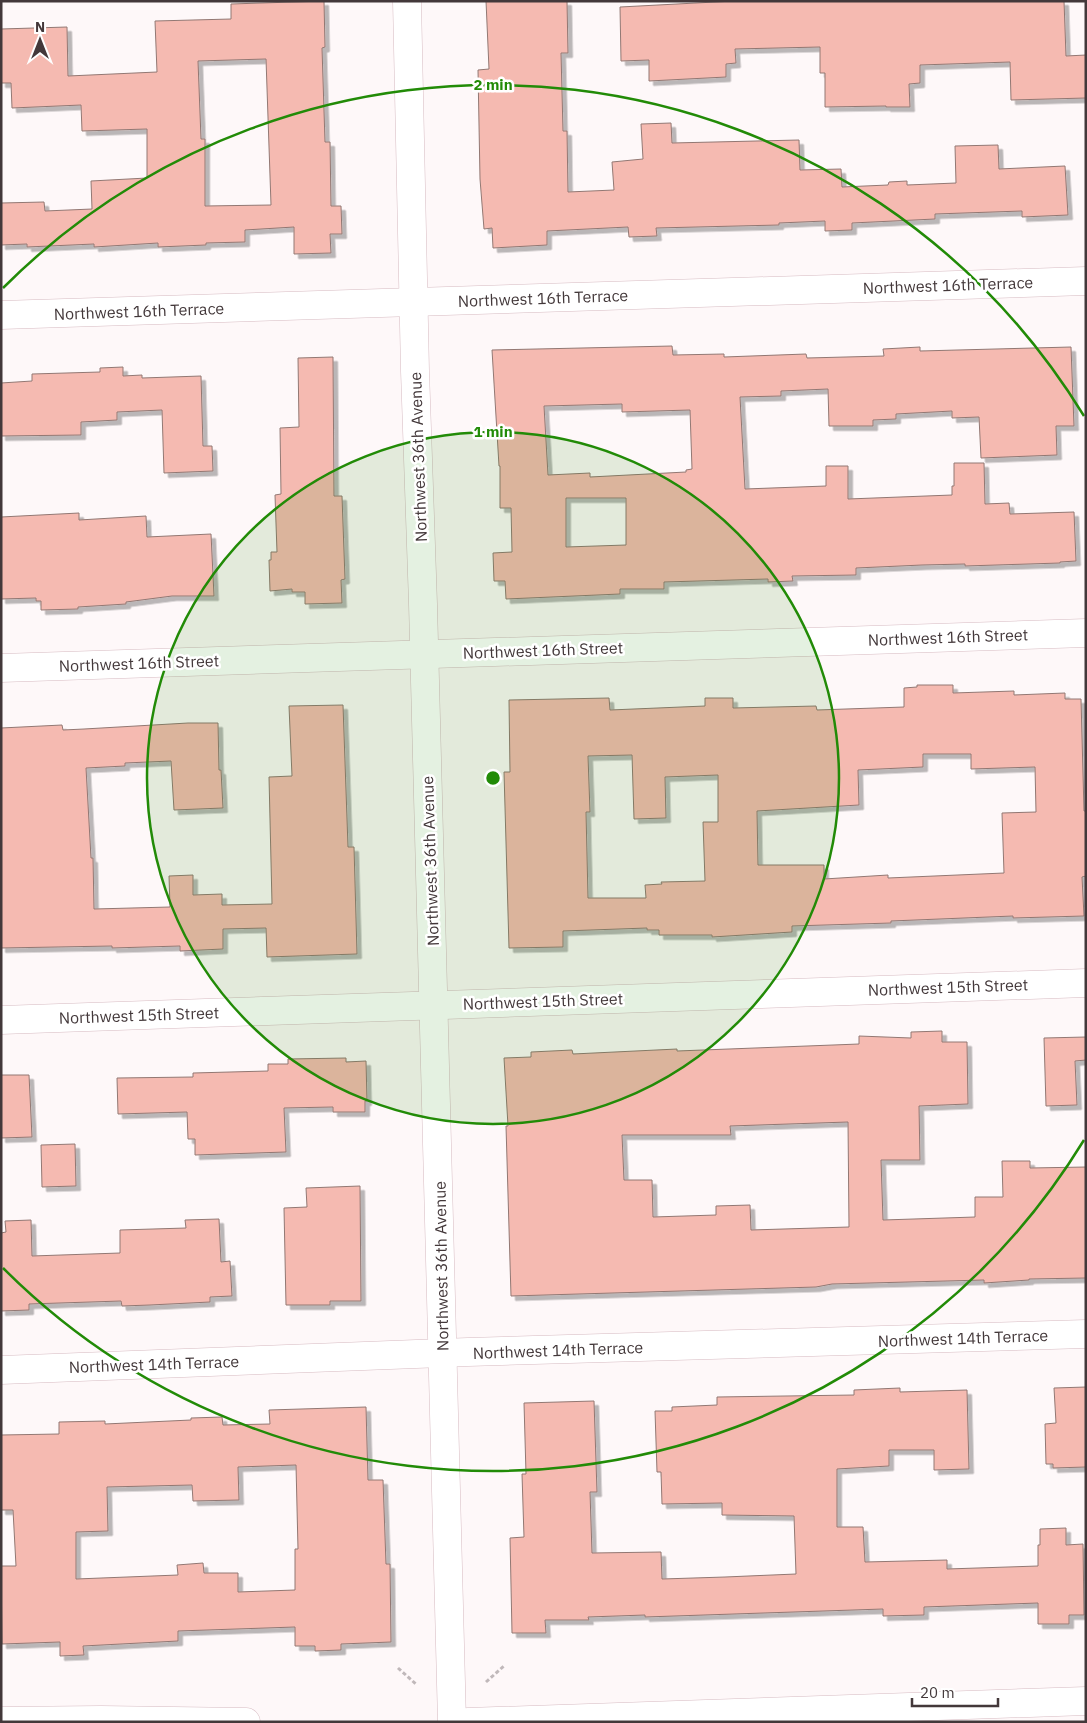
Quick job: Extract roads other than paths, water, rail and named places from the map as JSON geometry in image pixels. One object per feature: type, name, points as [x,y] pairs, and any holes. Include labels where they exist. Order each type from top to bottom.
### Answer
[{"type":"street","name":"Northwest 36th Avenue","points":[[407,1],[413,302],[434,1004],[452,1722]]},
{"type":"street","name":"Northwest 16th Terrace","points":[[1,315],[1086,281]]},
{"type":"street","name":"Northwest 16th Street","points":[[1,668],[1086,633]]},
{"type":"street","name":"Northwest 15th Street","points":[[1,1020],[1086,983]]},
{"type":"street","name":"Northwest 14th Terrace","points":[[1,1370],[443,1353],[1086,1334]]},
{"type":"street","points":[[468,1722],[1086,1701]]},
{"type":"street","points":[[1,1721],[246,1722]]}]
